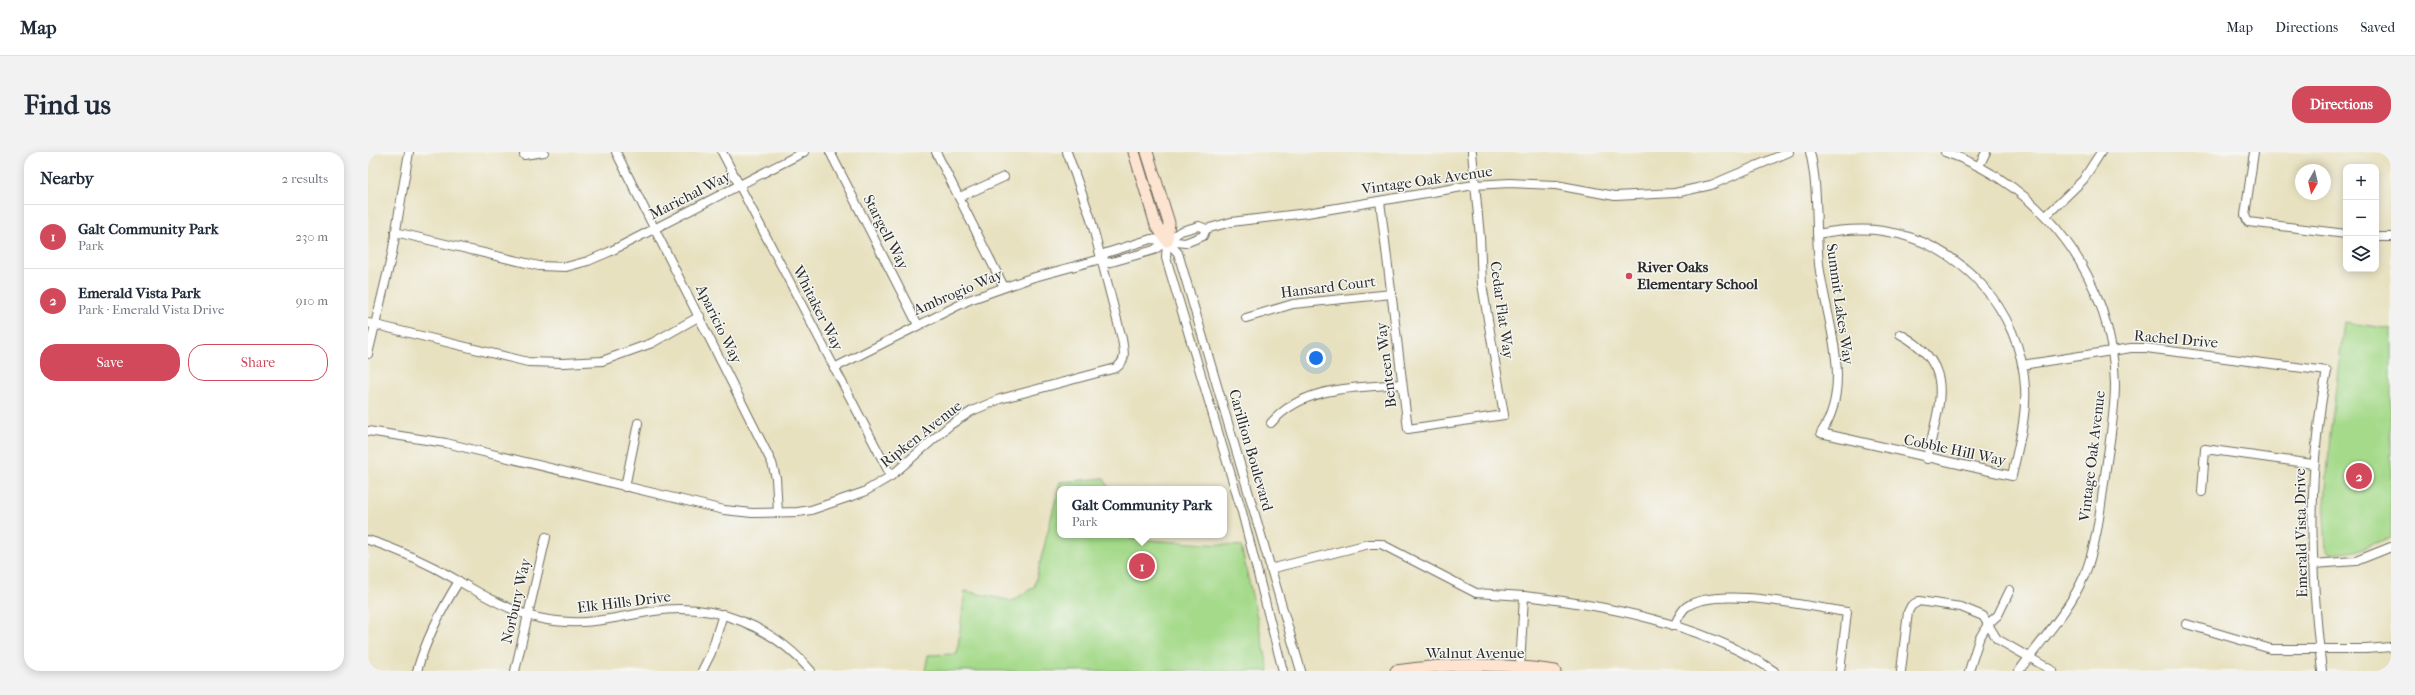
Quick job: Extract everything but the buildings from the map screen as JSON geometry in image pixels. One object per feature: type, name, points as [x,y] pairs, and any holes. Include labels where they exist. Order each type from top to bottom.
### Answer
[{"type":"street","points":[[368,354],[372,323],[395,232],[409,152]]},
{"type":"street","points":[[524,155],[544,152]]},
{"type":"street","name":"Aparicio Way","points":[[616,152],[700,316],[772,463],[776,478],[778,513]]},
{"type":"street","name":"Whitaker Way","points":[[722,152],[891,476]]},
{"type":"street","name":"Marichal Way","points":[[395,232],[539,266],[566,267],[588,261],[609,252],[804,152]]},
{"type":"street","name":"Stargell Way","points":[[830,152],[918,325]]},
{"type":"street","points":[[936,152],[1004,287]]},
{"type":"street","points":[[1067,152],[1090,216],[1101,259]]},
{"type":"street","name":"Carillion Boulevard","points":[[1134,152],[1156,225],[1167,241],[1178,253],[1301,671]]},
{"type":"street","name":"Carillion Boulevard","points":[[1147,152],[1169,223],[1166,258],[1242,512],[1283,671]]},
{"type":"street","name":"Cedar Flat Way","points":[[1472,152],[1480,237],[1482,284],[1504,415]]},
{"type":"street","name":"Vintage Oak Avenue","points":[[1167,241],[1181,231],[1199,226],[1206,229],[1231,222],[1307,213],[1474,185],[1540,184],[1612,196],[1652,196],[1675,193],[1711,184],[1789,152]]},
{"type":"street","name":"Summit Lakes Way","points":[[1810,152],[1817,186],[1817,234],[1821,284],[1834,343],[1836,362],[1832,407],[1829,421],[1821,434]]},
{"type":"street","name":"Vintage Oak Avenue","points":[[1945,152],[1978,166],[2015,188],[2046,216],[2074,250],[2088,275],[2102,308],[2112,350],[2115,385],[2114,411],[2094,546],[2084,575],[2074,595],[2056,623],[2029,656],[2019,671]]},
{"type":"street","points":[[1978,166],[1986,152]]},
{"type":"street","points":[[2046,216],[2083,180],[2101,152]]},
{"type":"street","points":[[2254,152],[2244,215],[2248,222],[2343,234]]},
{"type":"street","points":[[960,197],[1004,177]]},
{"type":"street","name":"Benteen Way","points":[[1380,201],[1408,429],[1504,415]]},
{"type":"street","name":"Vintage Oak Avenue","points":[[1167,241],[1185,243],[1203,236],[1206,229]]},
{"type":"street","name":"Cobble Hill Way","points":[[1817,234],[1852,229],[1885,231],[1916,239],[1945,253],[1975,276],[1997,303],[2012,332],[2022,364],[2025,385],[2024,417],[2012,476],[1927,459],[1821,434]]},
{"type":"street","points":[[2379,237],[2391,237]]},
{"type":"street","name":"Ambrogio Way","points":[[834,368],[969,300],[1004,287],[1101,259],[1106,252],[1151,239],[1167,241]]},
{"type":"street","name":"Ripken Avenue","points":[[368,431],[446,443],[724,510],[778,513],[811,510],[864,492],[891,476],[950,425],[972,411],[1000,399],[1116,368],[1122,363],[1125,355],[1122,339],[1101,259]]},
{"type":"street","name":"Hansard Court","points":[[1246,318],[1293,304],[1392,294]]},
{"type":"street","points":[[372,323],[528,362],[564,363],[602,361],[652,343],[700,316]]},
{"type":"street","points":[[1900,334],[1926,351],[1931,357],[1939,376],[1939,398],[1927,459]]},
{"type":"street","name":"Rachel Drive","points":[[2022,364],[2112,350],[2146,348],[2327,371]]},
{"type":"street","name":"Emerald Vista Drive","points":[[2322,671],[2313,564],[2312,511],[2314,464],[2319,417],[2327,371]]},
{"type":"street","points":[[1271,423],[1288,406],[1316,394],[1402,384]]},
{"type":"street","points":[[625,487],[638,423]]},
{"type":"street","points":[[2202,492],[2205,449],[2314,464]]},
{"type":"street","name":"Norbury Way","points":[[515,671],[526,614],[546,537]]},
{"type":"street","name":"Elk Hills Drive","points":[[368,540],[406,554],[459,581],[489,599],[526,614],[561,622],[582,623],[610,621],[650,612],[677,609],[723,614],[742,620],[772,636],[790,650],[811,671]]},
{"type":"street","points":[[1270,569],[1370,544],[1381,544],[1470,590],[1583,603],[1674,626],[1729,647],[1774,671]]},
{"type":"street","points":[[2313,564],[2356,561],[2391,547]]},
{"type":"street","points":[[417,671],[422,653],[437,619],[459,581]]},
{"type":"street","points":[[1969,671],[1979,639],[1988,624],[1998,615],[2010,590]]},
{"type":"street","points":[[1520,667],[1524,596]]},
{"type":"street","points":[[1674,626],[1685,608],[1702,600],[1724,598],[1743,598],[1847,612],[1840,671]]},
{"type":"street","points":[[1901,671],[1908,612],[1911,606],[1920,601],[1961,607],[1983,616],[1997,639],[2053,671]]},
{"type":"street","points":[[702,671],[723,614]]},
{"type":"street","points":[[2186,624],[2263,648],[2281,650],[2319,648],[2366,649],[2391,647]]},
{"type":"street","name":"Walnut Avenue","points":[[1396,671],[1453,665],[1520,667],[1554,671]]},
{"type":"green space","points":[[2344,322],[2391,329],[2391,537],[2355,551],[2332,554],[2326,550],[2324,517],[2330,435]]},
{"type":"green space","points":[[1104,478],[1108,486],[1059,486],[1060,482]]},
{"type":"green space","points":[[1057,494],[1057,538],[1130,538],[1241,546],[1269,671],[925,671],[928,655],[957,654],[965,591],[1012,601],[1034,587]]},
{"type":"place","name":"River Oaks Elementary School","points":[[1629,276]]},
{"type":"place","name":"Emerald Vista Park","points":[[2359,476]]},
{"type":"place","name":"Galt Community Park","points":[[1142,566]]}]
